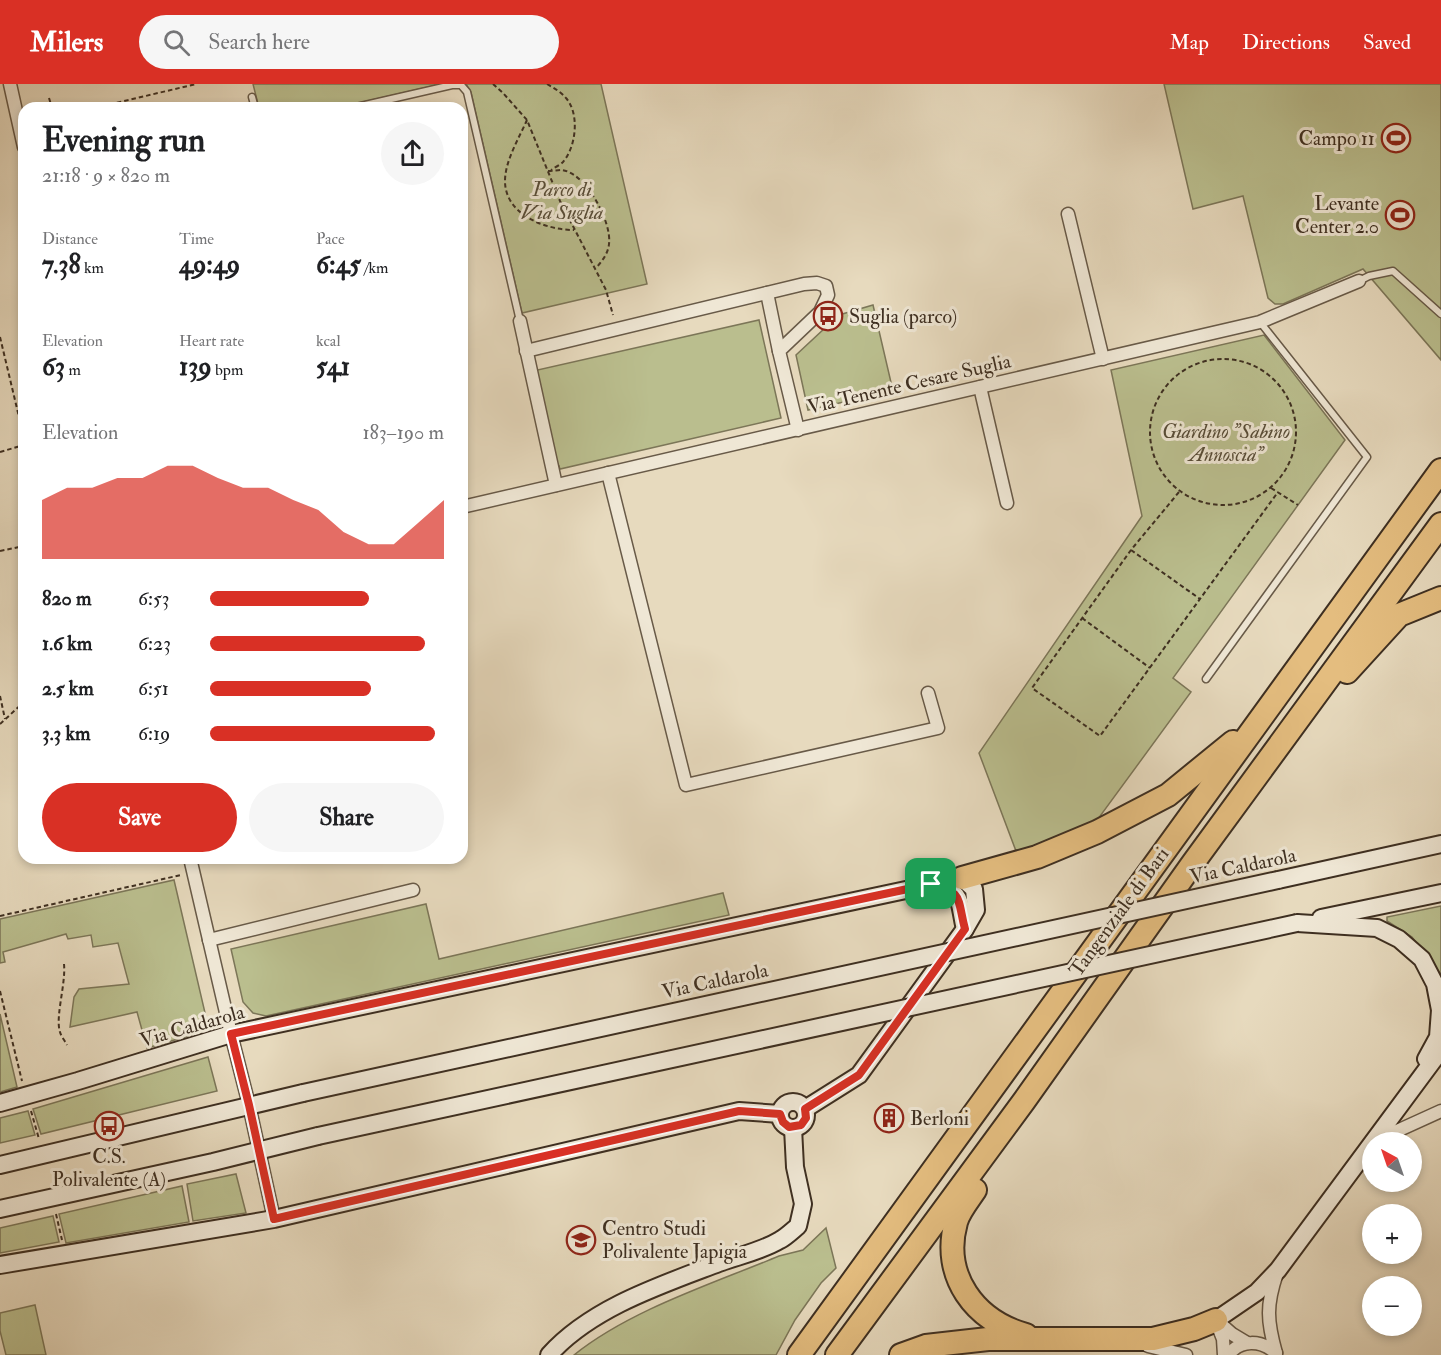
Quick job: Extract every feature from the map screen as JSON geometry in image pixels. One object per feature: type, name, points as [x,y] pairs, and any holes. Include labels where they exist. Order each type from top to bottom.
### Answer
[{"type":"highway","name":"Tangenziale di Bari","points":[[799,1355],[1441,470]]},
{"type":"highway","name":"Tangenziale di Bari","points":[[837,1355],[1024,1101],[1193,863],[1441,524]]},
{"type":"highway","points":[[1290,731],[1371,648],[1399,615],[1441,598]]},
{"type":"highway","points":[[962,878],[1037,857],[1097,832],[1168,795],[1257,722]]},
{"type":"highway","points":[[1024,1101],[1020,1127],[971,1195],[956,1221],[953,1249],[957,1274],[964,1292],[974,1305],[989,1318],[1014,1331],[1042,1339]]},
{"type":"highway","points":[[901,1355],[926,1346],[988,1339],[1153,1339],[1174,1335],[1216,1320]]},
{"type":"street","points":[[10,84],[18,121]]},
{"type":"street","points":[[0,100],[13,99]]},
{"type":"street","points":[[1068,214],[1103,359]]},
{"type":"street","name":"Via Tenente Cesare Suglia","points":[[468,506],[1260,322],[1359,281]]},
{"type":"street","points":[[526,351],[804,284],[817,283],[826,286],[828,295],[820,312],[779,351]]},
{"type":"street","points":[[767,293],[798,430]]},
{"type":"street","points":[[520,321],[556,485]]},
{"type":"street","points":[[980,387],[1007,503]]},
{"type":"street","points":[[608,473],[686,785],[938,728],[928,693]]},
{"type":"street","name":"Via Caldarola","points":[[0,1165],[249,1105],[1441,844]]},
{"type":"street","points":[[191,864],[274,1219]]},
{"type":"street","points":[[805,1109],[859,1075],[965,929],[976,910],[974,889],[962,878]]},
{"type":"street","name":"Via Caldarola","points":[[0,1102],[78,1081],[231,1034],[962,878]]},
{"type":"street","points":[[931,884],[952,890],[958,896],[965,929]]},
{"type":"street","points":[[209,940],[413,890]]},
{"type":"street","points":[[0,1209],[318,1136],[1441,893]]},
{"type":"street","points":[[1297,923],[1377,928],[1399,939],[1422,959],[1435,984],[1440,1010],[1438,1037],[1404,1098]]},
{"type":"street","points":[[1379,1132],[1441,1050]]},
{"type":"street","points":[[790,1102],[799,1103],[805,1109],[804,1122],[793,1128],[783,1122],[780,1114],[783,1107],[790,1102]]},
{"type":"street","points":[[0,1265],[274,1219],[739,1111],[780,1114]]},
{"type":"street","points":[[1395,1132],[1441,1111]]},
{"type":"street","points":[[549,1355],[586,1323],[629,1300],[658,1286],[779,1241],[798,1226],[803,1204],[795,1167],[793,1128]]},
{"type":"street","points":[[1216,1320],[1257,1292],[1278,1270],[1362,1155]]},
{"type":"street","points":[[1277,1354],[1269,1328],[1268,1313],[1271,1291],[1278,1270]]},
{"type":"street","points":[[1216,1320],[1247,1343]]},
{"type":"street","points":[[1216,1320],[1226,1355],[1237,1346],[1247,1343],[1263,1344],[1277,1354]]},
{"type":"street","points":[[1123,1340],[1186,1355]]},
{"type":"lane","points":[[378,102],[452,85],[461,85],[467,92],[520,321]]},
{"type":"lane","points":[[252,97],[253,102]]},
{"type":"lane","points":[[1359,281],[1369,276],[1393,271],[1441,314]]},
{"type":"lane","points":[[1206,680],[1367,457],[1260,322]]},
{"type":"path","points":[[120,102],[196,84]]},
{"type":"path","points":[[493,84],[527,120],[574,230],[606,290],[617,330]]},
{"type":"path","points":[[547,84],[568,100],[572,108],[574,130],[563,163],[548,171]]},
{"type":"path","points":[[49,98],[50,102]]},
{"type":"path","points":[[527,120],[506,172],[507,192],[517,208],[531,219],[548,226],[574,230]]},
{"type":"path","points":[[548,171],[563,170],[575,176],[586,186],[603,214],[608,228],[609,244],[605,258],[595,269]]},
{"type":"path","points":[[0,337],[2,357],[18,416]]},
{"type":"path","points":[[1214,358],[1245,361],[1272,376],[1293,407],[1296,444],[1288,467],[1271,488],[1238,504],[1207,504],[1179,492],[1160,471],[1149,443],[1151,415],[1163,389],[1184,369],[1214,358]]},
{"type":"path","points":[[0,452],[18,447]]},
{"type":"path","points":[[1271,488],[1298,505]]},
{"type":"path","points":[[1179,492],[1131,550],[1032,688],[1100,736],[1278,492]]},
{"type":"path","points":[[0,551],[18,547]]},
{"type":"path","points":[[1131,550],[1200,599]]},
{"type":"path","points":[[1082,618],[1150,668]]},
{"type":"path","points":[[0,696],[5,720]]},
{"type":"path","points":[[0,724],[18,708]]},
{"type":"path","points":[[0,916],[193,872]]},
{"type":"path","points":[[64,964],[65,976],[58,1022],[60,1033],[67,1045]]},
{"type":"path","points":[[0,991],[24,1088]]},
{"type":"path","points":[[28,1102],[39,1139]]},
{"type":"path","points":[[55,1211],[64,1246]]},
{"type":"green space","points":[[253,84],[441,84],[363,102],[258,102]]},
{"type":"green space","name":"Parco di Via Suglia","points":[[466,84],[601,84],[647,284],[522,313],[471,92]]},
{"type":"green space","points":[[1164,84],[1441,84],[1441,360],[1363,269],[1283,304],[1275,304],[1268,298],[1243,196],[1193,209]]},
{"type":"green space","points":[[873,305],[893,391],[808,410],[796,355],[839,315]]},
{"type":"green space","points":[[759,320],[781,418],[560,469],[559,466],[555,467],[533,371]]},
{"type":"green space","name":"Giardino \"Sabino Annoscia\"","points":[[1264,335],[1345,440],[1173,678],[1191,692],[1098,819],[1046,843],[1016,851],[979,753],[1142,516],[1111,370]]},
{"type":"green space","points":[[174,880],[209,1030],[147,1048],[137,1012],[70,1027],[74,997],[79,989],[129,984],[118,943],[93,947],[91,935],[68,939],[66,934],[3,952],[5,962],[0,963],[0,919]]},
{"type":"green space","points":[[723,893],[729,915],[266,1016],[253,1013],[243,1002],[231,949],[426,904],[439,959]]},
{"type":"green space","points":[[1441,906],[1441,975],[1412,937],[1387,921],[1387,917]]},
{"type":"green space","points":[[0,1014],[17,1087],[0,1092]]},
{"type":"green space","points":[[208,1057],[217,1091],[41,1134],[33,1109]]},
{"type":"green space","points":[[28,1111],[35,1135],[0,1143],[0,1118]]},
{"type":"green space","points":[[236,1174],[246,1213],[193,1221],[187,1184]]},
{"type":"green space","points":[[182,1186],[189,1222],[66,1243],[59,1214]]},
{"type":"green space","points":[[53,1216],[59,1242],[0,1253],[0,1228]]},
{"type":"green space","points":[[826,1228],[836,1268],[821,1283],[795,1320],[776,1355],[574,1355],[620,1324],[672,1299],[779,1256],[803,1250]]},
{"type":"green space","points":[[35,1305],[46,1355],[6,1355],[0,1331],[0,1313]]},
{"type":"place","name":"Campo 11","points":[[1396,138]]},
{"type":"place","name":"Levante Center 2.0","points":[[1400,215]]},
{"type":"place","name":"Suglia (parco)","points":[[828,316]]},
{"type":"place","name":"Berloni","points":[[889,1118]]},
{"type":"place","name":"C.S. Polivalente (A)","points":[[109,1126]]},
{"type":"place","name":"Centro Studi Polivalente Japigia","points":[[581,1240]]},
{"type":"route","points":[[931,884],[952,890],[958,896],[965,929],[859,1075],[805,1109],[806,1118],[801,1125],[793,1128],[785,1125],[780,1114],[739,1111],[274,1219],[231,1034],[931,884]]}]
